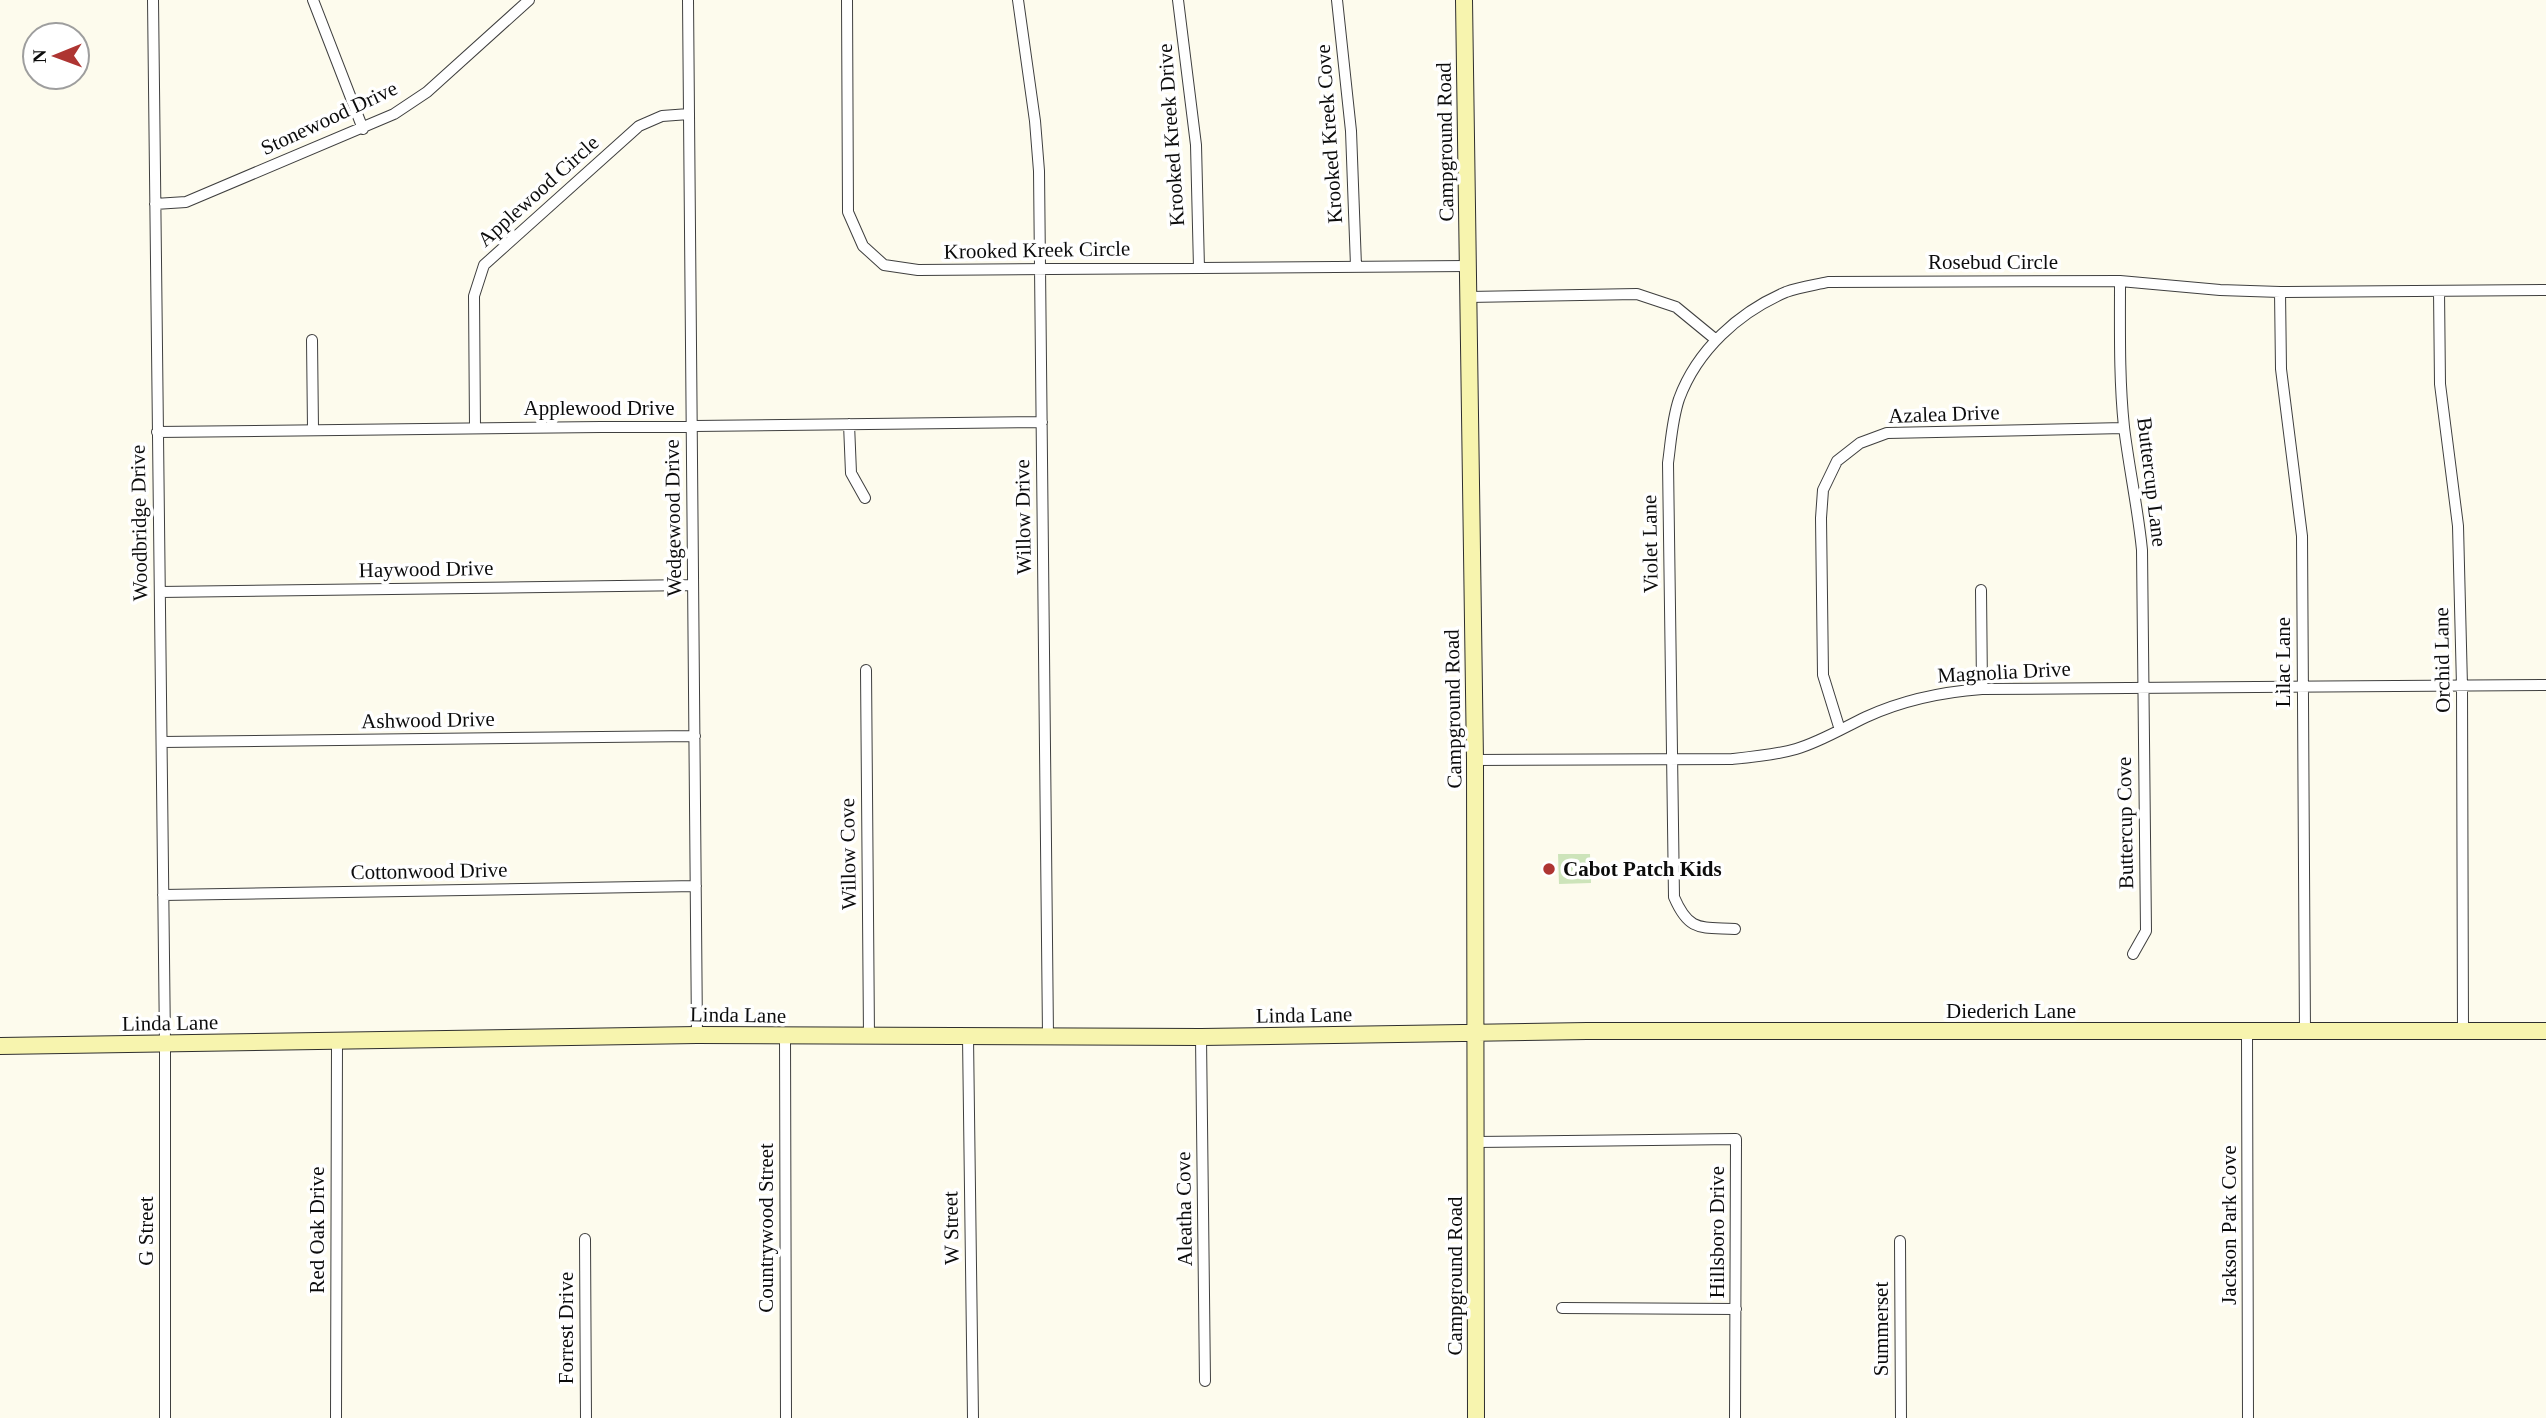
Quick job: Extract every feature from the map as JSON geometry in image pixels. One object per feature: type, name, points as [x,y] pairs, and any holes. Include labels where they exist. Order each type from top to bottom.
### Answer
[{"type":"street","name":"Woodbridge Drive","points":[[153,0],[165,1044]]},
{"type":"street","points":[[313,0],[363,129]]},
{"type":"street","name":"Stonewood Drive","points":[[155,204],[186,202],[394,114],[427,92],[529,0]]},
{"type":"street","name":"Wedgewood Drive","points":[[688,0],[697,1035]]},
{"type":"street","name":"Krooked Kreek Circle","points":[[847,0],[848,212],[863,246],[884,265],[918,270],[1468,266]]},
{"type":"street","name":"Willow Drive","points":[[1018,0],[1035,121],[1039,171],[1048,1036]]},
{"type":"street","name":"Krooked Kreek Drive","points":[[1178,0],[1196,145],[1199,268]]},
{"type":"street","name":"Krooked Kreek Cove","points":[[1337,0],[1351,131],[1356,267]]},
{"type":"street","name":"Campground Road","points":[[1464,0],[1475,760],[1476,1418]]},
{"type":"street","name":"Applewood Circle","points":[[475,428],[474,296],[484,265],[639,126],[662,116],[689,114]]},
{"type":"street","name":"Rosebud Circle","points":[[1715,339],[1754,309],[1787,292],[1828,282],[2120,281],[2220,290],[2280,292],[2546,290]]},
{"type":"street","name":"Buttercup Lane","points":[[2120,281],[2120,379],[2124,428],[2139,515],[2142,550],[2143,688]]},
{"type":"street","name":"Orchid Lane","points":[[2439,291],[2440,384],[2458,526],[2462,686],[2463,1031]]},
{"type":"street","name":"Lilac Lane","points":[[2280,292],[2281,369],[2302,536],[2305,1032]]},
{"type":"street","points":[[1468,296],[1637,294],[1676,307],[1715,339]]},
{"type":"street","name":"Violet Lane","points":[[1715,339],[1692,372],[1680,399],[1672,430],[1670,452],[1674,897],[1683,917],[1699,927],[1735,929]]},
{"type":"street","points":[[312,340],[313,429]]},
{"type":"street","name":"Applewood Drive","points":[[157,432],[1042,422]]},
{"type":"street","points":[[849,424],[851,473],[865,498]]},
{"type":"street","name":"Azalea Drive","points":[[1840,730],[1823,675],[1821,518],[1823,490],[1837,461],[1860,443],[1887,433],[2124,428]]},
{"type":"street","name":"Haywood Drive","points":[[160,592],[693,584]]},
{"type":"street","points":[[1980,590],[1982,689]]},
{"type":"street","name":"Willow Cove","points":[[866,670],[869,1037]]},
{"type":"street","name":"Magnolia Drive","points":[[1475,760],[1732,759],[1768,755],[1798,749],[1917,698],[1949,691],[2546,685]]},
{"type":"street","name":"Buttercup Cove","points":[[2133,954],[2146,931],[2143,688]]},
{"type":"street","name":"Ashwood Drive","points":[[162,742],[695,736]]},
{"type":"street","name":"Cottonwood Drive","points":[[163,895],[696,886]]},
{"type":"street","name":"Diederich Lane","points":[[1475,1034],[1587,1031],[2546,1031]]},
{"type":"street","name":"Jackson Park Cove","points":[[2247,1033],[2248,1418]]},
{"type":"street","name":"Linda Lane","points":[[0,1046],[697,1035],[1201,1037],[1475,1034]]},
{"type":"street","name":"Countrywood Street","points":[[785,1037],[786,1418]]},
{"type":"street","name":"W Street","points":[[968,1037],[972,1418]]},
{"type":"street","name":"Aleatha Cove","points":[[1201,1037],[1205,1381]]},
{"type":"street","name":"Red Oak Drive","points":[[337,1042],[337,1418]]},
{"type":"street","name":"G Street","points":[[164,1418],[165,1044]]},
{"type":"street","name":"Hillsboro Drive","points":[[1475,1142],[1736,1139],[1735,1418]]},
{"type":"street","name":"Forrest Drive","points":[[584,1238],[586,1418]]},
{"type":"street","name":"Summerset","points":[[1900,1241],[1901,1418]]},
{"type":"street","points":[[1562,1308],[1736,1309]]},
{"type":"green space","points":[[1558,854],[1590,854],[1591,883],[1559,884]]},
{"type":"place","name":"Cabot Patch Kids","points":[[1549,869]]}]
